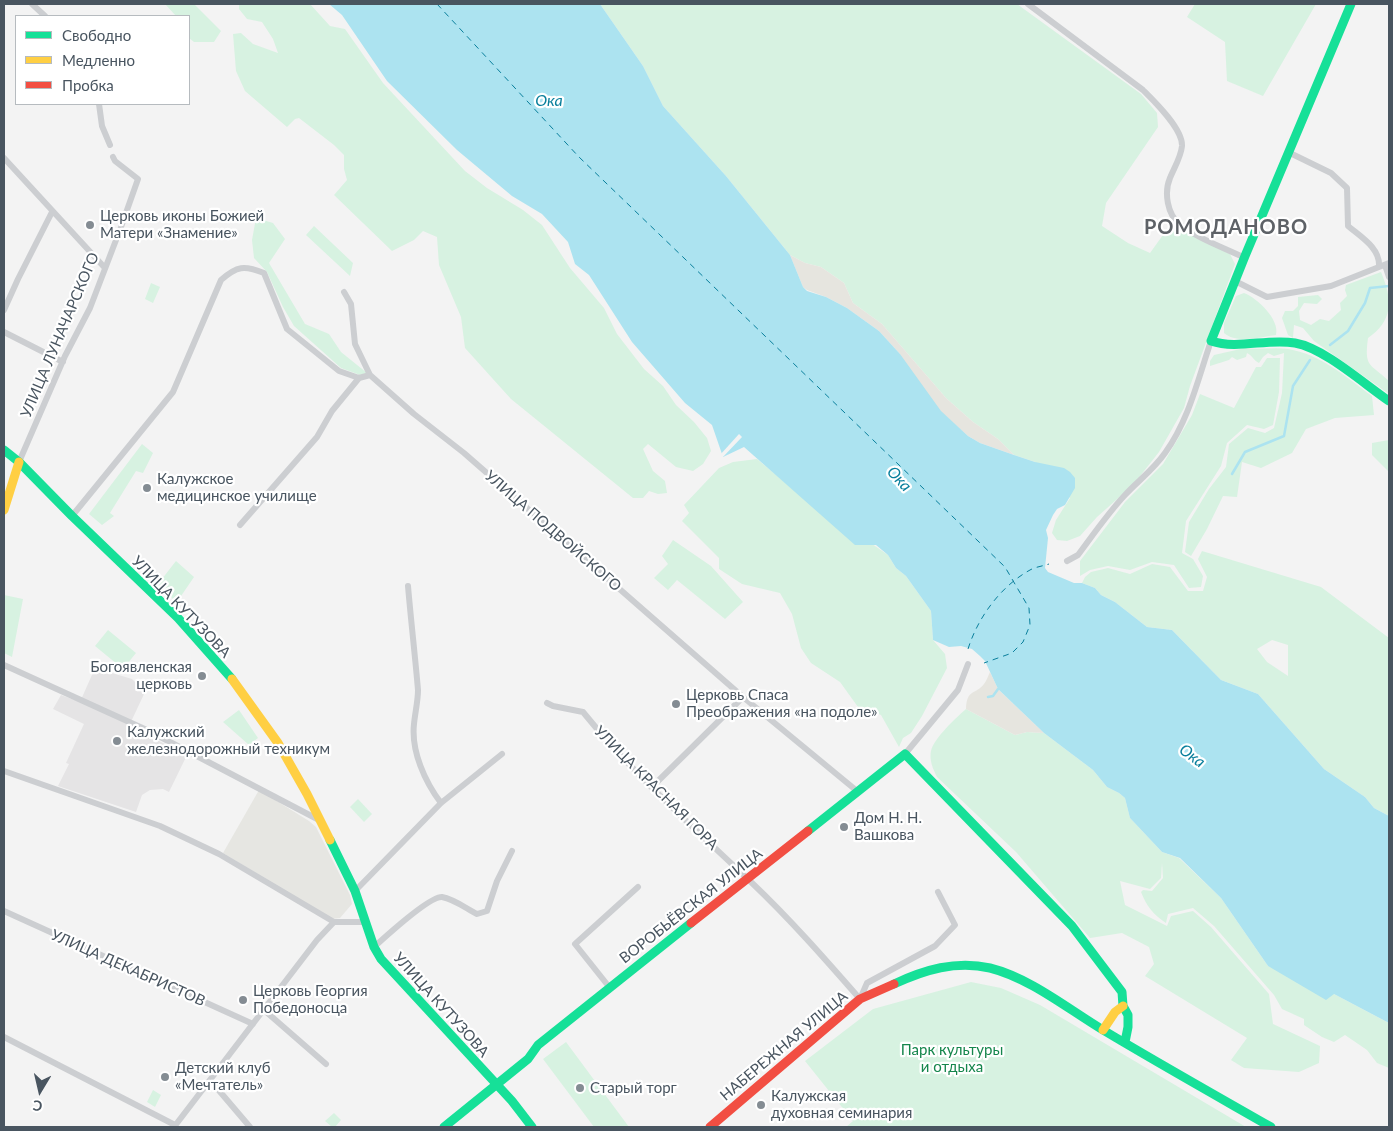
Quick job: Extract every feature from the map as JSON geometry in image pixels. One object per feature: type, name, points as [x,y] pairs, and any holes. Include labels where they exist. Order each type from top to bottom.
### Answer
[{"type":"main road","points":[[1351,4],[1212,340],[1219,344],[1231,345],[1260,342],[1303,344],[1317,351],[1389,402]]},
{"type":"main road","name":"УЛИЦА КУТУЗОВА","points":[[4,450],[19,462],[178,618],[229,676],[278,743],[321,821],[355,891],[380,959],[512,1101],[532,1127]]},
{"type":"main road","name":"УЛИЦА ЛУНАЧАРСКОГО","points":[[4,510],[19,462]]},
{"type":"main road","points":[[905,754],[1072,926],[1122,992],[1123,1006],[1128,1015],[1128,1027],[1124,1042]]},
{"type":"main road","name":"ВОРОБЬЁВСКАЯ УЛИЦА","points":[[444,1127],[528,1059],[538,1046],[905,754]]},
{"type":"main road","name":"НАБЕРЕЖНАЯ УЛИЦА","points":[[710,1127],[860,999],[918,973],[964,966],[989,968],[1019,978],[1103,1030],[1271,1127]]},
{"type":"main road","points":[[1103,1030],[1115,1012],[1123,1006]]},
{"type":"street","points":[[32,4],[43,15]]},
{"type":"street","points":[[1028,4],[1143,90],[1160,106],[1174,124],[1182,145],[1177,164],[1169,180],[1167,200],[1171,214],[1179,224],[1245,258]]},
{"type":"street","points":[[99,105],[102,126],[110,145]]},
{"type":"street","points":[[1290,153],[1331,173],[1347,188],[1348,226],[1377,253],[1385,265],[1389,277]]},
{"type":"street","name":"УЛИЦА ЛУНАЧАРСКОГО","points":[[19,462],[63,362],[90,308],[138,179],[115,161],[113,157]]},
{"type":"street","points":[[4,158],[105,268]]},
{"type":"street","points":[[4,310],[18,278],[52,212]]},
{"type":"street","points":[[1235,281],[1267,297],[1331,286],[1385,265]]},
{"type":"street","points":[[72,516],[173,392],[221,280],[230,272],[242,267],[253,268],[264,273],[287,329],[338,371],[359,378],[370,375],[354,344],[351,304],[344,292]]},
{"type":"street","points":[[4,332],[63,362]]},
{"type":"street","points":[[1067,561],[1078,555],[1125,495],[1165,454],[1190,406],[1212,340]]},
{"type":"street","name":"УЛИЦА ПОДВОЙСКОГО","points":[[370,375],[414,414],[464,453],[743,697],[857,791]]},
{"type":"street","points":[[240,525],[317,437],[332,411],[359,378]]},
{"type":"street","points":[[408,586],[418,693],[413,726],[414,741],[416,754],[434,794],[441,803]]},
{"type":"street","points":[[4,664],[149,731],[321,821]]},
{"type":"street","points":[[905,754],[958,690],[968,664]]},
{"type":"street","points":[[652,787],[743,697]]},
{"type":"street","name":"УЛИЦА КРАСНАЯ ГОРА","points":[[547,703],[583,712],[610,746],[748,879],[822,954],[860,999]]},
{"type":"street","points":[[355,891],[441,803],[502,754]]},
{"type":"street","points":[[4,771],[160,826],[213,851],[334,922],[365,922]]},
{"type":"street","points":[[374,947],[433,899],[441,897],[477,914],[487,911],[497,881],[512,851]]},
{"type":"street","points":[[610,988],[575,944],[638,887]]},
{"type":"street","points":[[860,999],[867,983],[935,946],[955,925],[938,892]]},
{"type":"street","name":"УЛИЦА ДЕКАБРИСТОВ","points":[[4,911],[253,1024]]},
{"type":"street","points":[[4,1037],[175,1126],[317,940],[334,922]]},
{"type":"street","points":[[264,1010],[326,1064]]},
{"type":"street","points":[[210,1080],[250,1127]]},
{"type":"shaded area","name":"Калужский железнодорожный техникум","points":[[95,668],[132,679],[145,692],[129,726],[187,755],[169,792],[163,789],[150,790],[142,795],[136,812],[58,786],[69,764],[66,763],[84,724],[53,709],[61,695],[80,702]]},
{"type":"shaded area","points":[[259,790],[316,827],[350,895],[352,904],[340,918],[332,919],[223,853]]},
{"type":"green space","points":[[165,4],[194,4],[221,31],[214,42],[194,42],[190,39],[190,15],[175,15]]},
{"type":"green space","points":[[239,4],[310,4],[330,26],[345,29],[383,83],[465,171],[542,225],[570,268],[604,308],[617,334],[644,369],[663,386],[676,405],[707,438],[711,451],[703,464],[693,471],[676,467],[648,444],[643,449],[653,471],[665,481],[667,493],[658,494],[649,491],[643,498],[633,498],[511,399],[465,348],[461,317],[439,265],[437,237],[423,231],[414,240],[392,251],[334,195],[347,180],[344,169],[344,155],[299,118],[295,119],[287,127],[245,91],[236,71],[233,34],[241,33],[253,44],[278,53],[273,39],[262,22],[247,19],[239,9]]},
{"type":"green space","points":[[600,4],[1017,4],[1141,94],[1157,113],[1158,127],[1106,203],[1102,226],[1128,243],[1150,253],[1168,228],[1179,229],[1230,254],[1235,264],[1190,386],[1184,408],[1159,452],[1133,485],[1097,517],[1080,536],[1067,541],[1057,540],[1052,533],[1056,520],[1070,498],[1035,462],[1014,455],[998,439],[973,422],[946,398],[882,324],[853,303],[844,283],[821,267],[805,263],[790,255],[726,176],[663,106],[643,66]]},
{"type":"green space","points":[[1195,4],[1316,4],[1263,96],[1227,81],[1225,42],[1187,17]]},
{"type":"green space","points":[[256,218],[273,223],[285,239],[269,263],[305,324],[329,334],[341,352],[367,373],[360,375],[341,368],[294,326],[267,272],[254,258],[252,240]]},
{"type":"green space","points":[[314,226],[353,263],[350,276],[306,235]]},
{"type":"green space","points":[[1381,272],[1388,292],[1388,309],[1382,324],[1368,338],[1367,355],[1370,364],[1389,381],[1389,394],[1314,341],[1303,328],[1294,325],[1293,338],[1288,335],[1282,318],[1285,311],[1293,311],[1298,306],[1298,297],[1318,295],[1322,299],[1317,304],[1304,303],[1299,311],[1300,320],[1311,325],[1320,319],[1329,321],[1341,310],[1340,303],[1347,296],[1346,285]]},
{"type":"green space","points":[[151,283],[160,287],[153,303],[145,299]]},
{"type":"green space","points":[[1244,293],[1261,304],[1271,316],[1275,322],[1276,335],[1242,339],[1224,333],[1224,323],[1236,296]]},
{"type":"green space","points":[[1245,348],[1288,349],[1322,361],[1372,396],[1374,415],[1335,418],[1306,429],[1292,453],[1261,468],[1242,462],[1237,497],[1223,496],[1191,556],[1185,552],[1189,522],[1209,489],[1226,467],[1229,444],[1248,428],[1265,433],[1274,428],[1282,393],[1284,353],[1274,356],[1268,353],[1259,363],[1247,353],[1246,357],[1237,360],[1232,357],[1229,360],[1210,366],[1210,361],[1214,355]]},
{"type":"green space","points":[[1267,358],[1280,358],[1279,392],[1273,425],[1264,429],[1247,425],[1227,443],[1221,466],[1186,521],[1182,553],[1193,559],[1203,576],[1201,587],[1189,588],[1174,565],[1152,562],[1130,570],[1108,566],[1090,570],[1080,576],[1080,561],[1125,502],[1163,464],[1192,415],[1200,394],[1234,408],[1256,367],[1261,367]]},
{"type":"green space","points":[[1389,440],[1389,472],[1372,455],[1372,443]]},
{"type":"green space","points":[[142,444],[153,453],[143,473],[136,471],[110,513],[114,516],[102,525],[89,514]]},
{"type":"green space","points":[[757,459],[793,489],[888,555],[896,568],[906,576],[931,611],[933,640],[945,654],[947,668],[922,716],[911,733],[903,738],[899,747],[881,715],[858,707],[840,682],[811,663],[801,648],[792,614],[780,593],[742,584],[719,569],[719,558],[682,521],[689,513],[684,505],[719,468],[733,462]]},
{"type":"green space","points":[[673,540],[711,566],[743,602],[725,619],[677,580],[668,590],[654,578],[668,564],[662,556]]},
{"type":"green space","points":[[1202,551],[1321,587],[1389,638],[1389,816],[1374,808],[1365,797],[1324,769],[1258,694],[1221,680],[1172,630],[1147,627],[1115,602],[1101,595],[1095,588],[1082,583],[1091,572],[1108,568],[1130,574],[1152,564],[1170,567],[1188,591],[1203,591],[1207,577],[1198,559]],"holes":[[[1272,640],[1288,645],[1288,676],[1267,662],[1257,649]]]},
{"type":"green space","points":[[176,561],[194,577],[179,599],[173,599],[158,584]]},
{"type":"green space","points":[[4,595],[23,599],[12,657],[4,653]]},
{"type":"green space","points":[[108,630],[136,653],[123,669],[95,646]]},
{"type":"green space","points":[[966,709],[1015,735],[1027,732],[1044,733],[1093,770],[1107,787],[1125,798],[1130,818],[1162,852],[1179,858],[1221,898],[1268,966],[1334,994],[1389,1023],[1389,1068],[1377,1063],[1367,1050],[1345,1035],[1334,1042],[1322,1037],[1304,1025],[1304,1019],[1282,1009],[1274,995],[1214,926],[1193,908],[1168,914],[1166,923],[1157,916],[1148,906],[1141,892],[1143,890],[1152,891],[1163,878],[1162,863],[1161,878],[1150,889],[1120,881],[1125,905],[1167,926],[1171,916],[1193,911],[1211,927],[1269,994],[1273,1024],[1320,1046],[1319,1063],[1299,1072],[1244,1068],[1231,1060],[1247,1038],[1145,976],[1154,964],[1149,947],[1122,933],[1090,938],[1016,852],[937,777],[931,758],[933,746],[946,728]]},
{"type":"green space","points":[[239,710],[258,738],[249,745],[223,722]]},
{"type":"green space","points":[[358,799],[372,814],[364,822],[350,807]]},
{"type":"green space","name":"Парк культуры и отдыха","points":[[971,982],[1001,988],[1040,1005],[1246,1127],[846,1127],[853,1121],[805,1061],[873,1009]]},
{"type":"green space","points":[[566,1042],[629,1127],[594,1127],[543,1059]]},
{"type":"green space","points":[[153,1090],[161,1095],[155,1107],[147,1102]]},
{"type":"green space","points":[[334,1113],[341,1120],[335,1127],[332,1127],[325,1121]]},
{"type":"sand","points":[[790,255],[805,263],[821,267],[844,283],[853,303],[882,324],[946,398],[973,422],[998,439],[1014,455],[980,443],[968,436],[904,380],[900,354],[879,331],[847,308],[803,287]]},
{"type":"sand","points":[[990,672],[998,689],[1044,733],[1027,732],[1015,735],[966,709],[968,698],[984,684]]},
{"type":"water","name":"Ока","points":[[329,4],[600,4],[643,66],[663,106],[726,176],[790,255],[803,287],[807,291],[826,297],[847,308],[879,331],[900,354],[941,411],[968,436],[980,443],[1035,462],[1064,468],[1075,478],[1075,488],[1065,505],[1057,509],[1046,530],[1048,538],[1045,568],[1048,572],[1074,583],[1082,583],[1095,588],[1101,595],[1115,602],[1147,627],[1172,630],[1221,680],[1258,694],[1324,769],[1365,797],[1374,808],[1389,816],[1389,1023],[1334,994],[1326,1000],[1268,966],[1221,898],[1180,858],[1162,852],[1130,818],[1125,798],[1107,787],[1093,770],[1044,733],[998,689],[985,661],[980,656],[972,649],[961,646],[949,647],[933,640],[931,611],[906,576],[896,568],[888,555],[876,545],[855,545],[744,447],[723,457],[712,425],[685,403],[632,342],[589,275],[575,264],[568,242],[542,214],[512,196],[457,150],[387,81],[342,15]]},
{"type":"pier","points":[[739,434],[742,437],[722,458],[720,455]]},
{"type":"waterway","points":[[1330,345],[1348,331],[1365,303],[1370,288],[1389,286]]},
{"type":"waterway","points":[[1232,474],[1245,452],[1284,436],[1293,386],[1310,360]]},
{"type":"waterway","points":[[988,697],[993,696],[998,689]]},
{"type":"ferry route","points":[[437,4],[579,157],[1005,567],[1029,608],[1030,625],[1023,642],[1012,653],[984,663]]},
{"type":"ferry route","points":[[968,649],[984,614],[1000,594],[1030,570],[1049,564]]},
{"type":"traffic: fast","points":[[1351,4],[1211,341],[1232,344],[1284,342],[1306,346],[1331,359],[1389,401]]},
{"type":"traffic: fast","points":[[4,450],[19,462],[178,618],[232,679]]},
{"type":"traffic: fast","points":[[808,831],[905,754],[1072,926],[1122,992],[1123,1006],[1128,1015],[1125,1042]]},
{"type":"traffic: fast","points":[[330,840],[355,891],[374,947],[381,959],[512,1101],[532,1127]]},
{"type":"traffic: fast","points":[[444,1127],[528,1059],[538,1045],[691,923]]},
{"type":"traffic: fast","points":[[894,984],[917,974],[953,966],[977,966],[1005,973],[1034,986],[1103,1030],[1271,1127]]},
{"type":"traffic: slow","points":[[4,510],[19,462]]},
{"type":"traffic: slow","points":[[232,679],[278,743],[330,840]]},
{"type":"traffic: slow","points":[[1103,1030],[1115,1012],[1123,1006]]},
{"type":"traffic: jam","points":[[691,923],[808,831]]},
{"type":"traffic: jam","points":[[710,1127],[860,999],[894,984]]},
{"type":"place","name":"Церковь иконы Божией Матери «Знамение»","points":[[90,225]]},
{"type":"place","name":"Калужское медицинское училище","points":[[147,488]]},
{"type":"place","name":"Богоявленская церковь","points":[[202,676]]},
{"type":"place","name":"Церковь Спаса Преображения «на подоле»","points":[[676,704]]},
{"type":"place","name":"Калужский железнодорожный техникум","points":[[117,741]]},
{"type":"place","name":"Дом Н. Н. Вашкова","points":[[844,827]]},
{"type":"place","name":"Церковь Георгия Победоносца","points":[[243,1000]]},
{"type":"place","name":"Детский клуб «Мечтатель»","points":[[165,1077]]},
{"type":"place","name":"Старый торг","points":[[580,1088]]},
{"type":"place","name":"Калужская духовная семинария","points":[[761,1105]]},
{"type":"district","name":"РОМОДАНОВО","points":[[1226,228]]}]
